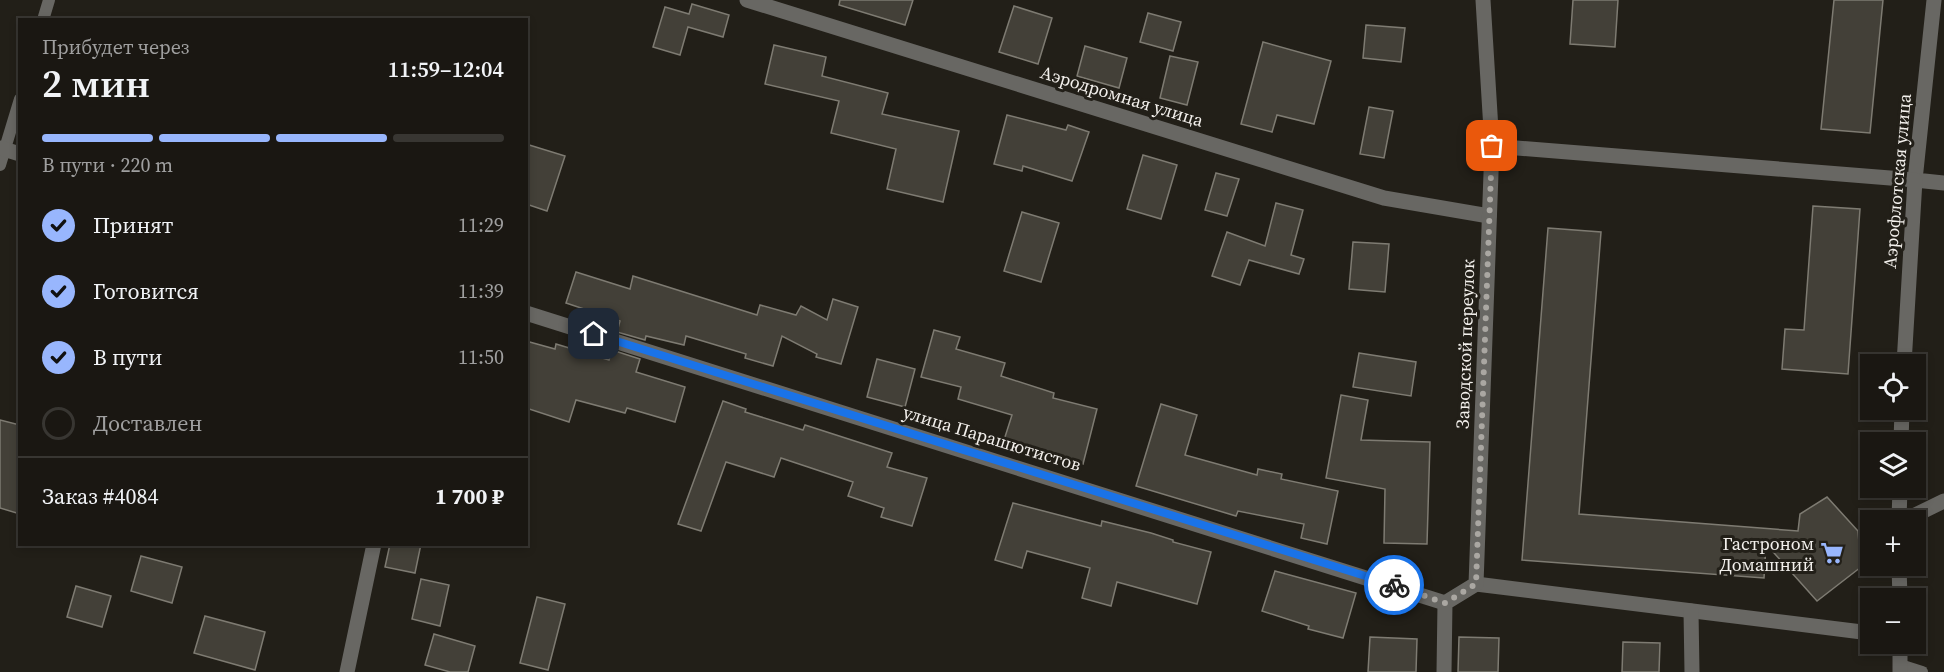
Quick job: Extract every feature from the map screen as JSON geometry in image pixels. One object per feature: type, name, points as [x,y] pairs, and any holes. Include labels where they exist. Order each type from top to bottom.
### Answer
[{"type":"street","name":"Аэродромная улица","points":[[747,0],[1384,198],[1489,216]]},
{"type":"street","name":"Заводской переулок","points":[[1476,584],[1492,146],[1483,0]]},
{"type":"street","name":"Аэрофлотская улица","points":[[1905,354],[1915,180],[1934,0]]},
{"type":"street","points":[[1492,146],[1944,183]]},
{"type":"street","name":"улица Парашютистов","points":[[528,314],[1445,603]]},
{"type":"street","points":[[1926,510],[1944,501]]},
{"type":"street","points":[[347,672],[374,546]]},
{"type":"street","points":[[1444,672],[1445,603],[1476,584],[1860,632]]},
{"type":"street","points":[[1691,611],[1692,672]]},
{"type":"lane","points":[[44,18],[49,0]]},
{"type":"lane","points":[[0,165],[8,150],[18,108]]},
{"type":"lane","points":[[1900,668],[1922,672]]},
{"type":"building","points":[[840,0],[913,0],[905,25],[839,5]]},
{"type":"building","points":[[1573,0],[1618,0],[1615,47],[1570,44]]},
{"type":"building","points":[[1834,0],[1883,0],[1870,133],[1821,129]]},
{"type":"building","points":[[692,4],[729,15],[723,37],[688,27],[680,55],[653,47],[665,7],[689,14]]},
{"type":"building","points":[[1014,6],[1052,18],[1038,64],[999,52]]},
{"type":"building","points":[[1148,13],[1181,22],[1173,51],[1140,42]]},
{"type":"building","points":[[1366,25],[1405,28],[1401,62],[1363,58]]},
{"type":"building","points":[[1263,42],[1331,61],[1314,124],[1277,115],[1272,132],[1241,124]]},
{"type":"building","points":[[774,45],[826,57],[822,76],[888,93],[882,114],[959,131],[943,202],[887,189],[896,149],[831,133],[839,101],[765,84]]},
{"type":"building","points":[[1085,46],[1127,58],[1119,88],[1077,76]]},
{"type":"building","points":[[1170,56],[1198,62],[1187,105],[1160,98]]},
{"type":"building","points":[[1369,107],[1393,111],[1384,158],[1360,154]]},
{"type":"building","points":[[1007,115],[1066,130],[1068,125],[1089,132],[1072,181],[1023,166],[1022,171],[994,164]]},
{"type":"building","points":[[528,145],[565,156],[547,211],[528,205]]},
{"type":"building","points":[[1143,155],[1177,165],[1161,219],[1127,209]]},
{"type":"building","points":[[1216,173],[1239,179],[1227,216],[1205,210]]},
{"type":"building","points":[[1276,203],[1303,210],[1291,255],[1304,259],[1299,274],[1249,260],[1240,285],[1212,276],[1227,232],[1265,246]]},
{"type":"building","points":[[1813,206],[1860,209],[1848,374],[1782,369],[1785,329],[1804,330]]},
{"type":"building","points":[[1022,212],[1059,223],[1041,282],[1004,271]]},
{"type":"building","points":[[1548,228],[1601,232],[1579,514],[1798,531],[1800,514],[1827,497],[1858,531],[1860,568],[1817,601],[1766,544],[1764,578],[1522,560]]},
{"type":"building","points":[[1353,242],[1389,244],[1385,292],[1349,289]]},
{"type":"building","points":[[576,272],[630,289],[633,276],[757,315],[760,305],[796,315],[801,306],[827,320],[833,299],[858,307],[841,364],[816,357],[817,354],[782,336],[773,366],[745,358],[746,354],[686,336],[684,345],[646,336],[645,340],[617,332],[620,321],[566,303]]},
{"type":"building","points":[[934,330],[960,337],[956,349],[1005,363],[1001,376],[1054,393],[1053,398],[1097,409],[1083,464],[1004,440],[1012,415],[958,399],[961,387],[921,377]]},
{"type":"building","points":[[528,342],[555,349],[556,344],[609,360],[612,350],[640,359],[636,372],[685,387],[675,422],[627,408],[625,413],[576,400],[569,422],[528,409]]},
{"type":"building","points":[[1359,353],[1416,362],[1411,396],[1353,387]]},
{"type":"building","points":[[877,359],[915,369],[905,407],[867,397]]},
{"type":"building","points":[[1341,395],[1368,400],[1361,440],[1430,442],[1427,544],[1384,543],[1385,489],[1326,478]]},
{"type":"building","points":[[723,401],[746,409],[745,412],[803,430],[805,425],[892,453],[887,467],[927,478],[912,526],[881,517],[884,508],[848,496],[853,482],[781,458],[774,477],[726,462],[701,531],[678,524]]},
{"type":"building","points":[[1161,404],[1197,415],[1185,455],[1257,475],[1258,469],[1282,474],[1281,479],[1338,491],[1327,544],[1301,538],[1304,524],[1238,511],[1236,516],[1136,486]]},
{"type":"building","points":[[0,420],[18,424],[18,513],[0,508]]},
{"type":"building","points":[[1013,503],[1101,526],[1102,521],[1151,533],[1173,540],[1173,542],[1211,552],[1197,604],[1117,582],[1111,606],[1082,598],[1090,568],[1027,551],[1022,568],[995,560]]},
{"type":"building","points":[[390,546],[421,546],[415,573],[385,567]]},
{"type":"building","points":[[141,556],[182,567],[172,603],[131,591]]},
{"type":"building","points":[[1275,571],[1356,593],[1343,638],[1308,629],[1309,626],[1262,611]]},
{"type":"building","points":[[421,579],[449,585],[440,626],[412,619]]},
{"type":"building","points":[[76,586],[111,596],[102,627],[67,617]]},
{"type":"building","points":[[537,597],[565,604],[548,670],[520,663]]},
{"type":"building","points":[[205,616],[265,632],[255,670],[194,653]]},
{"type":"building","points":[[434,634],[475,646],[468,672],[450,672],[425,665]]},
{"type":"building","points":[[1370,637],[1417,639],[1416,672],[1368,672]]},
{"type":"building","points":[[1459,637],[1499,638],[1498,672],[1458,672]]},
{"type":"building","points":[[1623,642],[1660,643],[1659,672],[1622,672]]},
{"type":"way so far","points":[[1394,585],[1445,603],[1476,584],[1492,146]]},
{"type":"place","name":"Гастроном Домашний","points":[[1832,553]]},
{"type":"route","points":[[594,334],[1394,585]]}]
